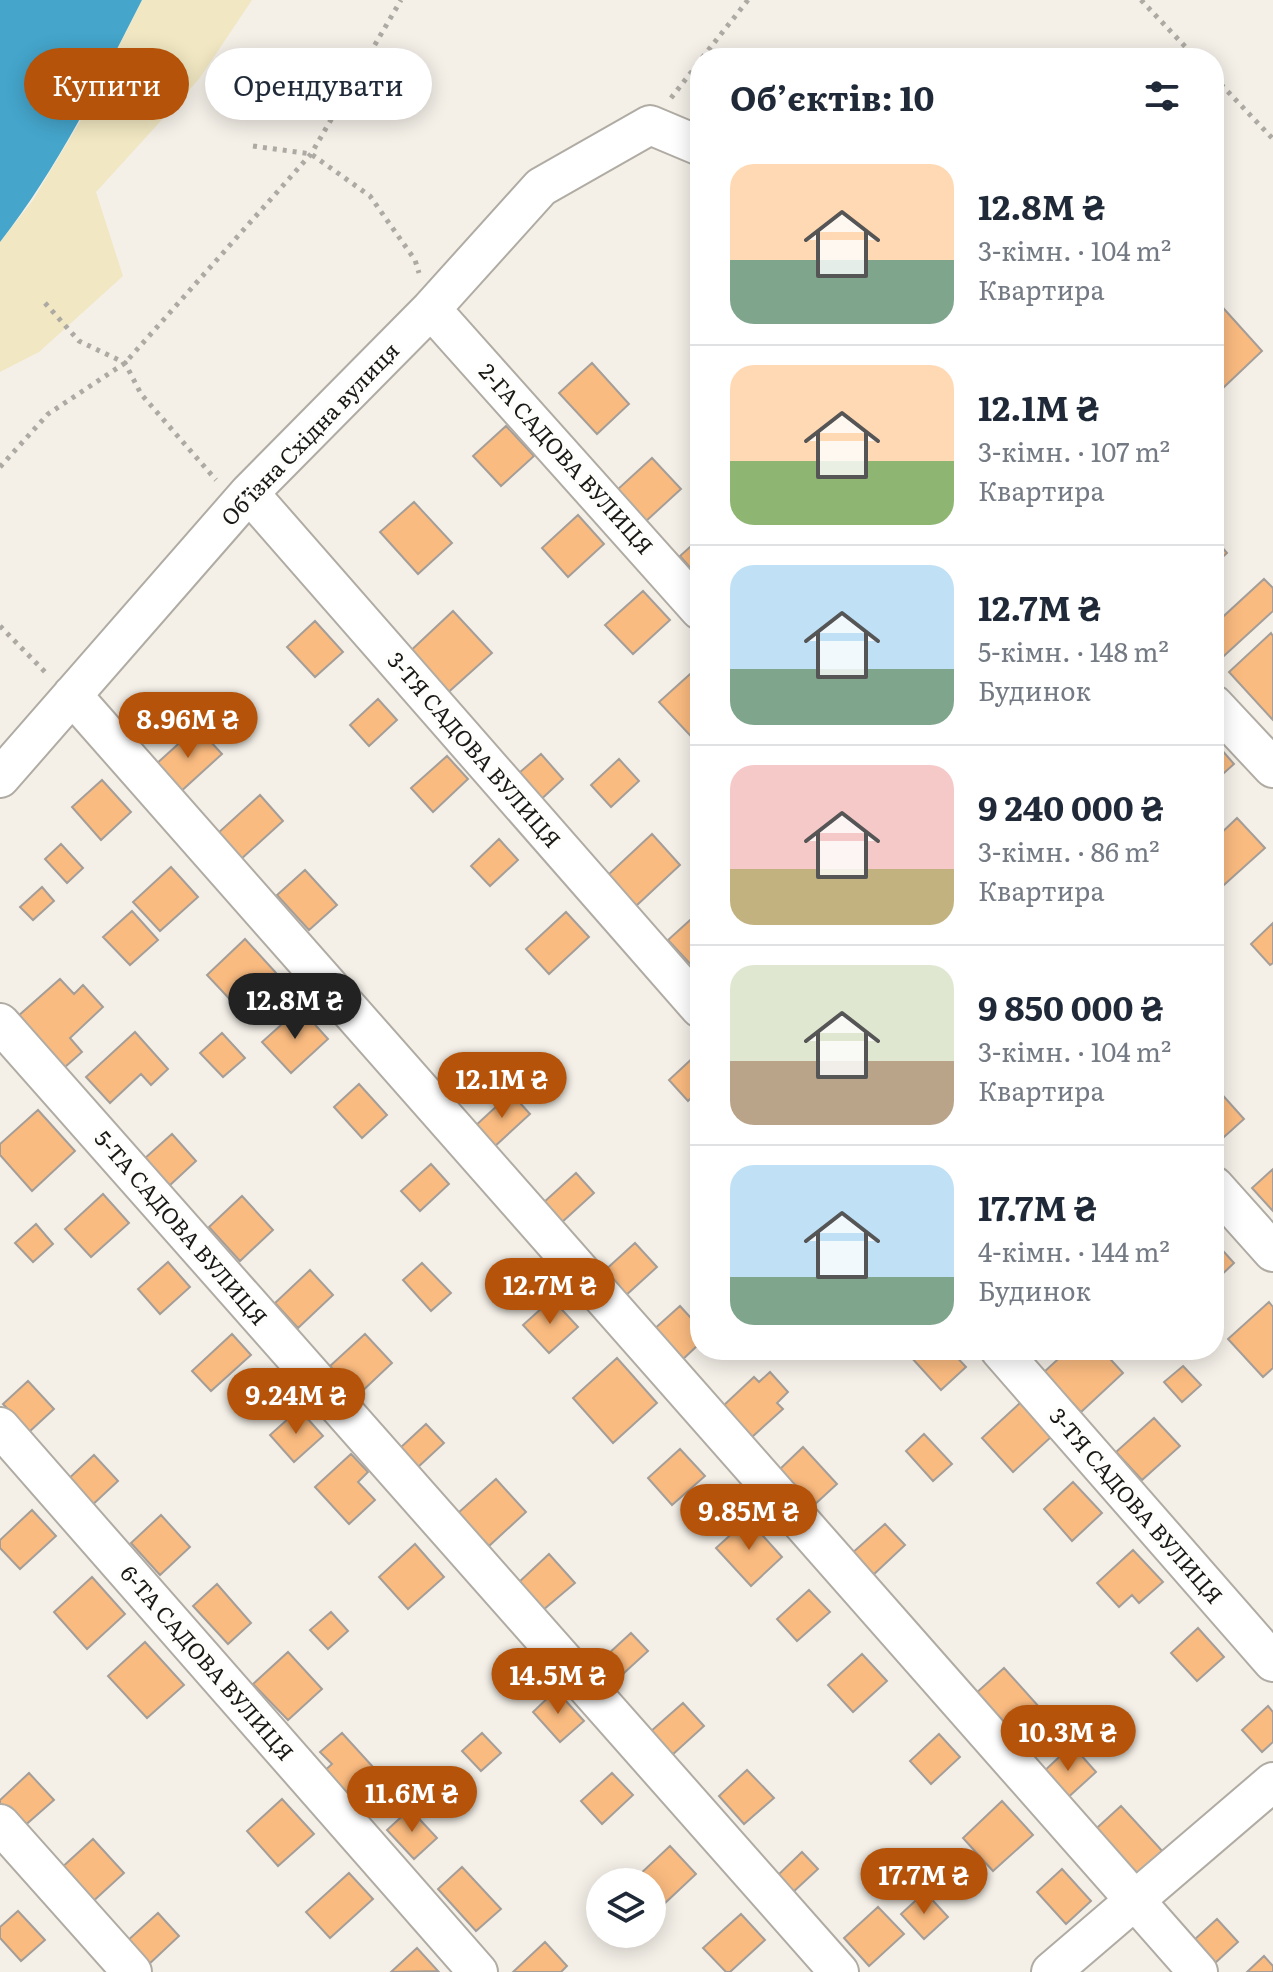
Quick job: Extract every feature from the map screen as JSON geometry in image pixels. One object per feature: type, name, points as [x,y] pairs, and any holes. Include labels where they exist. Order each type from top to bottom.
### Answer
[{"type":"street","points":[[650,125],[690,142]]},
{"type":"street","name":"Обʼїзна Східна вулиця","points":[[0,778],[249,493],[431,309],[541,187],[650,125]]},
{"type":"street","name":"2-ГА САДОВА ВУЛИЦЯ","points":[[431,309],[690,599]]},
{"type":"street","name":"3-ТЯ САДОВА ВУЛИЦЯ","points":[[249,493],[690,997]]},
{"type":"street","points":[[71,696],[1198,1972]]},
{"type":"street","points":[[1224,716],[1273,768]]},
{"type":"street","name":"5-ТА САДОВА ВУЛИЦЯ","points":[[0,1023],[839,1972]]},
{"type":"street","points":[[1224,1197],[1273,1252]]},
{"type":"street","name":"3-ТЯ САДОВА ВУЛИЦЯ","points":[[1009,1360],[1273,1662]]},
{"type":"street","name":"6-ТА САДОВА ВУЛИЦЯ","points":[[0,1427],[478,1972]]},
{"type":"street","points":[[1051,1972],[1273,1782]]},
{"type":"street","points":[[0,1824],[132,1972]]},
{"type":"path","points":[[0,467],[48,414],[125,363],[311,154],[401,0]]},
{"type":"path","points":[[710,48],[748,0]]},
{"type":"path","points":[[1141,0],[1187,48]]},
{"type":"path","points":[[650,125],[690,74]]},
{"type":"path","points":[[1224,88],[1273,139]]},
{"type":"path","points":[[253,146],[311,154],[370,196],[415,260],[431,309]]},
{"type":"path","points":[[45,303],[79,341],[125,363],[141,394],[219,483],[249,493]]},
{"type":"path","points":[[0,626],[71,696]]},
{"type":"sand","points":[[142,0],[252,0],[220,48],[205,48],[205,70],[189,90],[189,48],[118,48]]},
{"type":"sand","points":[[81,120],[162,120],[96,192],[123,276],[39,352],[0,372],[0,242],[33,200]]},
{"type":"water","points":[[0,0],[142,0],[117,48],[24,48],[24,120],[79,120],[41,185],[0,242]]},
{"type":"building","points":[[1224,309],[1262,351],[1224,387]]},
{"type":"building","points":[[592,363],[629,404],[597,434],[559,393]]},
{"type":"building","points":[[506,426],[534,456],[501,486],[473,456]]},
{"type":"building","points":[[652,458],[681,489],[645,522],[617,490]]},
{"type":"building","points":[[414,502],[452,543],[418,574],[380,532]]},
{"type":"building","points":[[578,515],[604,544],[568,577],[542,548]]},
{"type":"building","points":[[690,547],[690,568],[680,556]]},
{"type":"building","points":[[1264,579],[1273,588],[1273,611],[1224,656],[1224,616]]},
{"type":"building","points":[[643,591],[670,620],[633,654],[605,625]]},
{"type":"building","points":[[453,611],[492,653],[443,697],[405,656]]},
{"type":"building","points":[[315,621],[343,652],[315,677],[287,647]]},
{"type":"building","points":[[1271,633],[1273,636],[1273,720],[1229,672]]},
{"type":"building","points":[[690,674],[690,735],[659,702]]},
{"type":"building","points":[[378,699],[397,720],[369,746],[350,725]]},
{"type":"building","points":[[197,727],[222,754],[178,794],[154,766]]},
{"type":"building","points":[[1224,753],[1234,764],[1224,773]]},
{"type":"building","points":[[541,754],[563,779],[535,805],[512,779]]},
{"type":"building","points":[[447,756],[468,779],[433,812],[411,788]]},
{"type":"building","points":[[619,759],[639,781],[611,807],[591,785]]},
{"type":"building","points":[[102,780],[131,812],[101,840],[72,807]]},
{"type":"building","points":[[260,795],[283,821],[240,860],[217,834]]},
{"type":"building","points":[[1237,818],[1265,848],[1224,885],[1224,830]]},
{"type":"building","points":[[652,834],[680,865],[636,906],[608,875]]},
{"type":"building","points":[[499,839],[518,860],[490,886],[471,866]]},
{"type":"building","points":[[61,844],[83,868],[67,883],[45,859]]},
{"type":"building","points":[[171,867],[198,897],[160,931],[133,902]]},
{"type":"building","points":[[305,870],[337,905],[309,930],[277,895]]},
{"type":"building","points":[[42,887],[54,901],[33,920],[20,907]]},
{"type":"building","points":[[132,911],[158,940],[130,965],[103,937]]},
{"type":"building","points":[[566,912],[589,937],[549,974],[526,949]]},
{"type":"building","points":[[690,920],[690,964],[668,940]]},
{"type":"building","points":[[1273,923],[1273,963],[1270,965],[1251,944]]},
{"type":"building","points":[[245,939],[277,974],[239,1009],[207,975]]},
{"type":"building","points":[[60,979],[74,994],[83,985],[103,1007],[70,1038],[82,1052],[56,1075],[17,1017]]},
{"type":"building","points":[[300,1008],[328,1039],[291,1073],[262,1042]]},
{"type":"building","points":[[135,1032],[168,1069],[151,1085],[141,1074],[110,1103],[86,1077]]},
{"type":"building","points":[[222,1033],[245,1058],[223,1077],[200,1053]]},
{"type":"building","points":[[690,1061],[688,1101],[669,1080]]},
{"type":"building","points":[[359,1084],[387,1115],[362,1138],[334,1107]]},
{"type":"building","points":[[511,1093],[530,1114],[493,1148],[474,1127]]},
{"type":"building","points":[[1224,1097],[1244,1119],[1224,1137]]},
{"type":"building","points":[[38,1110],[75,1151],[32,1191],[0,1155],[0,1144]]},
{"type":"building","points":[[172,1134],[196,1161],[169,1186],[144,1159]]},
{"type":"building","points":[[431,1164],[449,1184],[420,1211],[401,1191]]},
{"type":"building","points":[[1273,1169],[1273,1211],[1252,1188]]},
{"type":"building","points":[[576,1173],[594,1193],[561,1223],[543,1203]]},
{"type":"building","points":[[103,1194],[129,1223],[91,1257],[65,1229]]},
{"type":"building","points":[[242,1196],[273,1230],[240,1261],[209,1227]]},
{"type":"building","points":[[36,1224],[53,1244],[33,1262],[15,1243]]},
{"type":"building","points":[[635,1243],[657,1267],[624,1297],[602,1273]]},
{"type":"building","points":[[1224,1252],[1234,1263],[1224,1272]]},
{"type":"building","points":[[168,1262],[190,1287],[160,1314],[138,1289]]},
{"type":"building","points":[[422,1263],[451,1293],[431,1311],[403,1280]]},
{"type":"building","points":[[310,1270],[333,1295],[298,1328],[275,1303]]},
{"type":"building","points":[[552,1299],[578,1327],[549,1353],[523,1325]]},
{"type":"building","points":[[1269,1302],[1273,1307],[1273,1368],[1263,1377],[1228,1339]]},
{"type":"building","points":[[680,1306],[690,1317],[690,1352],[680,1362],[652,1331]]},
{"type":"building","points":[[232,1334],[251,1355],[211,1391],[192,1371]]},
{"type":"building","points":[[365,1334],[392,1363],[357,1396],[330,1366]]},
{"type":"building","points":[[617,1358],[657,1403],[613,1443],[573,1398]]},
{"type":"building","points":[[914,1360],[959,1360],[966,1367],[941,1390]]},
{"type":"building","points":[[1057,1360],[1111,1360],[1123,1373],[1081,1412],[1044,1372]]},
{"type":"building","points":[[1183,1366],[1201,1385],[1182,1402],[1164,1382]]},
{"type":"building","points":[[770,1372],[788,1392],[777,1403],[783,1409],[752,1437],[723,1406],[754,1377],[759,1382]]},
{"type":"building","points":[[28,1381],[54,1409],[29,1432],[3,1404]]},
{"type":"building","points":[[1020,1403],[1051,1437],[1013,1472],[982,1438]]},
{"type":"building","points":[[299,1409],[323,1436],[294,1462],[270,1435]]},
{"type":"building","points":[[1154,1418],[1180,1446],[1142,1480],[1116,1452]]},
{"type":"building","points":[[426,1424],[444,1443],[417,1468],[399,1449]]},
{"type":"building","points":[[924,1434],[952,1464],[933,1481],[906,1451]]},
{"type":"building","points":[[803,1447],[837,1484],[813,1506],[779,1470]]},
{"type":"building","points":[[680,1449],[705,1476],[672,1505],[648,1478]]},
{"type":"building","points":[[351,1454],[368,1472],[358,1482],[375,1500],[349,1524],[315,1487]]},
{"type":"building","points":[[94,1455],[118,1481],[89,1508],[65,1482]]},
{"type":"building","points":[[496,1479],[526,1512],[489,1546],[458,1513]]},
{"type":"building","points":[[1073,1482],[1102,1513],[1072,1541],[1044,1509]]},
{"type":"building","points":[[32,1510],[56,1536],[20,1569],[0,1548],[0,1540]]},
{"type":"building","points":[[161,1515],[190,1547],[160,1575],[131,1543]]},
{"type":"building","points":[[748,1519],[782,1557],[751,1586],[716,1548]]},
{"type":"building","points":[[885,1524],[905,1545],[872,1576],[851,1554]]},
{"type":"building","points":[[415,1544],[444,1577],[408,1609],[379,1577]]},
{"type":"building","points":[[1133,1550],[1163,1582],[1139,1603],[1132,1595],[1119,1607],[1097,1583]]},
{"type":"building","points":[[549,1554],[575,1583],[543,1610],[518,1583]]},
{"type":"building","points":[[92,1577],[125,1614],[87,1649],[54,1612]]},
{"type":"building","points":[[217,1584],[251,1623],[228,1644],[193,1606]]},
{"type":"building","points":[[809,1590],[830,1612],[797,1641],[777,1619]]},
{"type":"building","points":[[331,1612],[348,1631],[328,1649],[310,1630]]},
{"type":"building","points":[[1198,1628],[1224,1657],[1197,1681],[1171,1653]]},
{"type":"building","points":[[631,1633],[648,1651],[612,1684],[595,1666]]},
{"type":"building","points":[[145,1642],[184,1685],[147,1718],[108,1676]]},
{"type":"building","points":[[288,1652],[322,1689],[288,1720],[253,1684]]},
{"type":"building","points":[[862,1654],[887,1681],[853,1712],[828,1685]]},
{"type":"building","points":[[1004,1668],[1040,1708],[1011,1734],[975,1694]]},
{"type":"building","points":[[556,1690],[584,1721],[560,1742],[533,1712]]},
{"type":"building","points":[[683,1703],[704,1726],[672,1755],[650,1732]]},
{"type":"building","points":[[1268,1706],[1273,1712],[1273,1742],[1262,1752],[1242,1730]]},
{"type":"building","points":[[342,1733],[373,1767],[342,1796],[321,1774],[332,1764],[320,1752]]},
{"type":"building","points":[[482,1733],[501,1753],[481,1771],[462,1751]]},
{"type":"building","points":[[939,1734],[960,1757],[931,1784],[910,1761]]},
{"type":"building","points":[[1072,1745],[1096,1772],[1064,1801],[1040,1775]]},
{"type":"building","points":[[747,1770],[774,1798],[744,1824],[719,1796]]},
{"type":"building","points":[[29,1773],[54,1800],[22,1828],[0,1804],[0,1800]]},
{"type":"building","points":[[612,1773],[633,1795],[602,1824],[581,1801]]},
{"type":"building","points":[[282,1799],[314,1834],[278,1866],[247,1831]]},
{"type":"building","points":[[1002,1801],[1033,1835],[993,1871],[963,1838]]},
{"type":"building","points":[[1121,1806],[1164,1853],[1131,1883],[1088,1836]]},
{"type":"building","points":[[410,1809],[437,1838],[414,1859],[387,1830]]},
{"type":"building","points":[[93,1839],[124,1873],[90,1904],[59,1870]]},
{"type":"building","points":[[670,1846],[696,1874],[666,1902],[666,1868],[647,1868]]},
{"type":"building","points":[[802,1852],[818,1869],[792,1893],[777,1876]]},
{"type":"building","points":[[462,1867],[501,1909],[476,1931],[438,1889]]},
{"type":"building","points":[[1062,1869],[1091,1901],[1066,1924],[1037,1892]]},
{"type":"building","points":[[349,1873],[373,1899],[330,1938],[306,1912]]},
{"type":"building","points":[[925,1892],[948,1917],[924,1939],[901,1914]]},
{"type":"building","points":[[878,1907],[904,1934],[869,1966],[844,1938]]},
{"type":"building","points":[[18,1911],[45,1940],[21,1961],[0,1938],[0,1927]]},
{"type":"building","points":[[158,1913],[179,1936],[147,1966],[126,1942]]},
{"type":"building","points":[[741,1914],[765,1940],[730,1972],[726,1972],[703,1948]]},
{"type":"building","points":[[1217,1919],[1238,1942],[1215,1963],[1194,1940]]},
{"type":"building","points":[[545,1942],[567,1966],[561,1972],[513,1972]]},
{"type":"building","points":[[417,1948],[438,1971],[391,1972]]},
{"type":"building","points":[[1264,1956],[1273,1966],[1273,1972],[1247,1972]]}]
